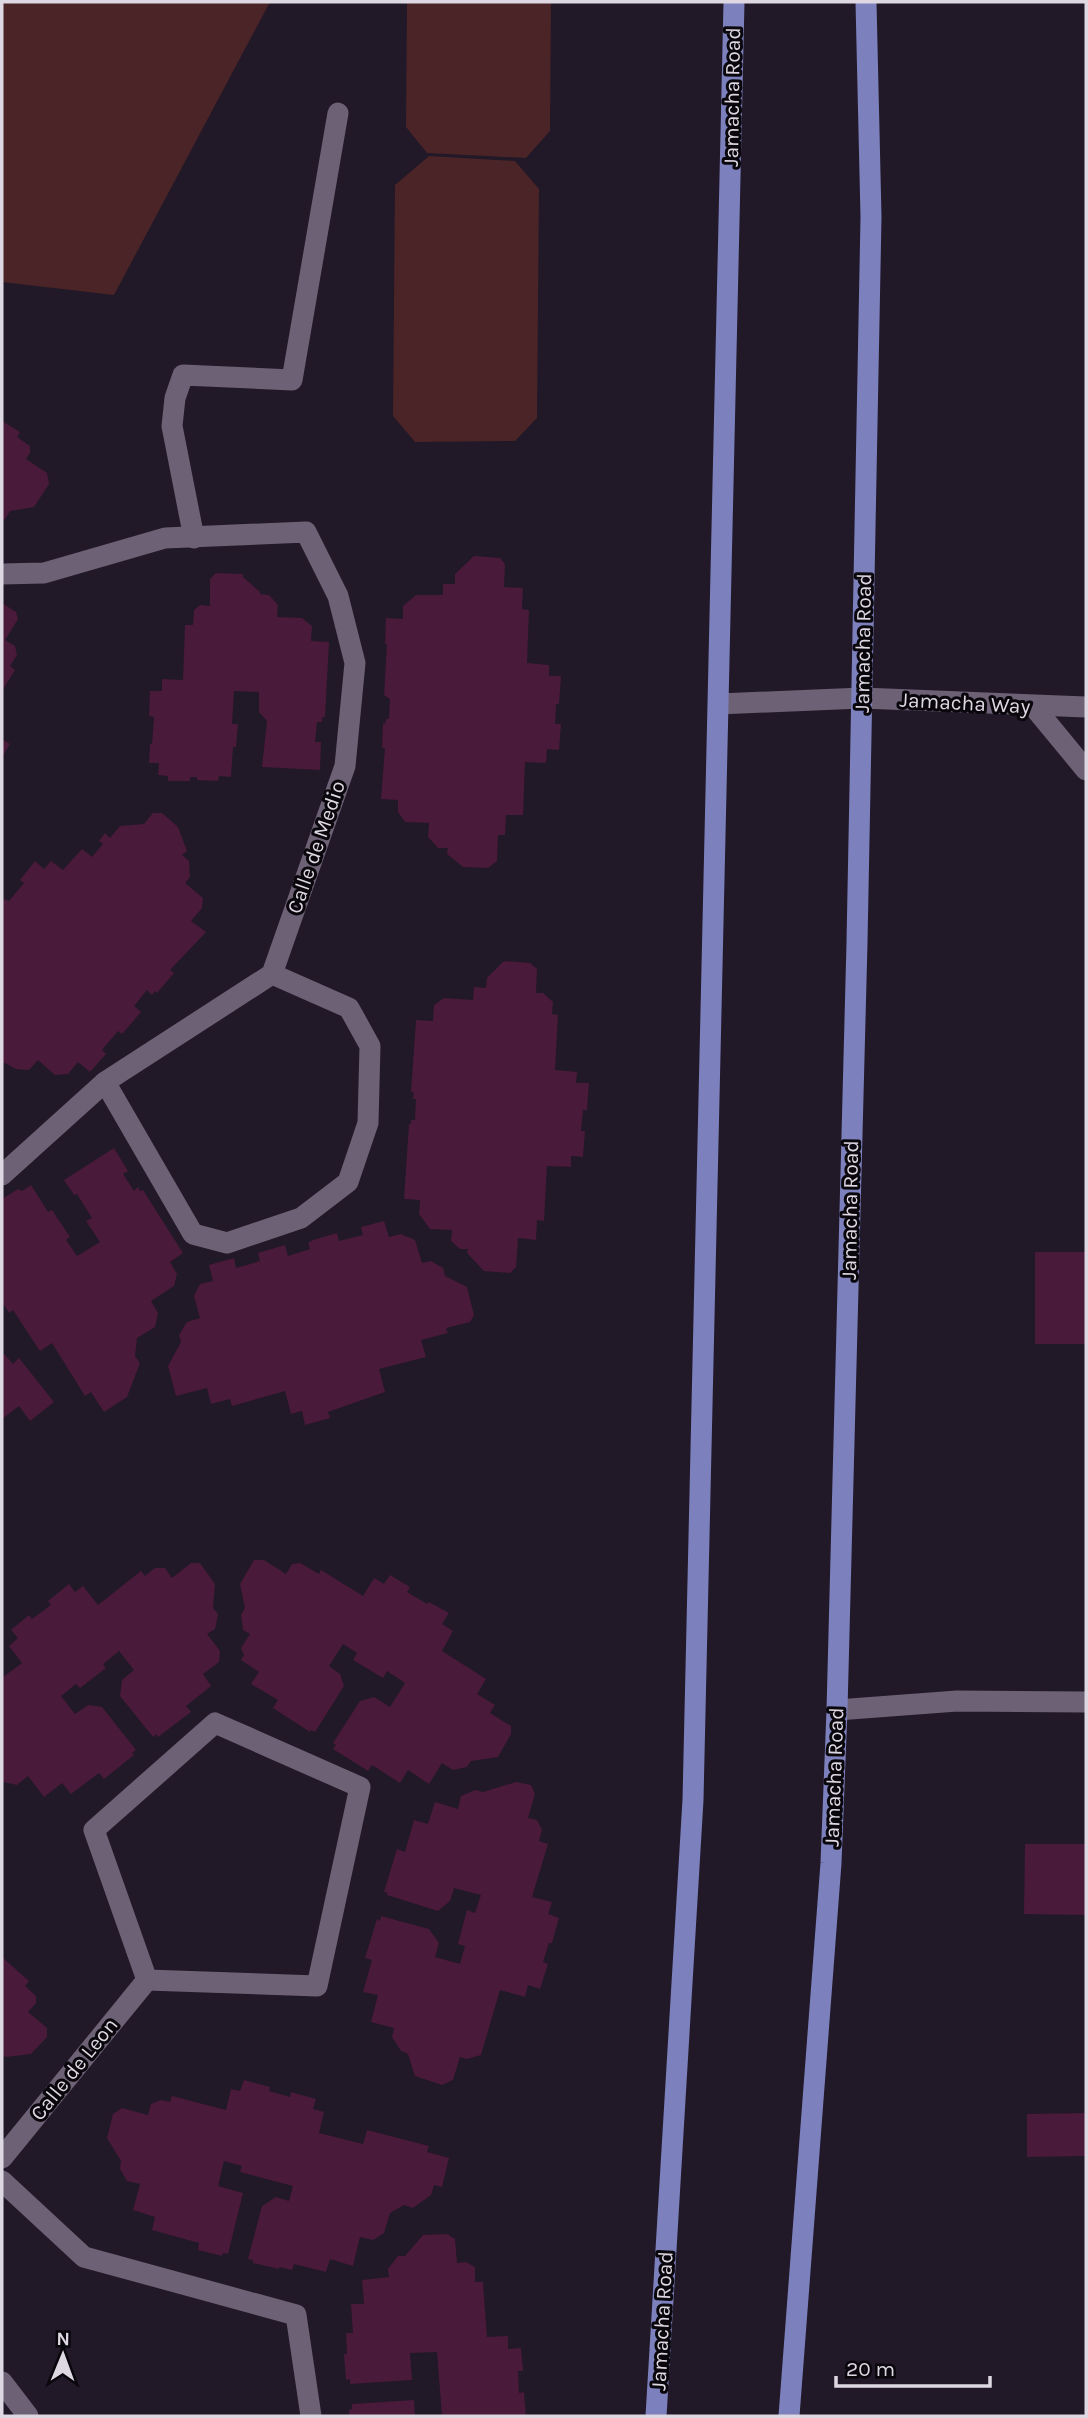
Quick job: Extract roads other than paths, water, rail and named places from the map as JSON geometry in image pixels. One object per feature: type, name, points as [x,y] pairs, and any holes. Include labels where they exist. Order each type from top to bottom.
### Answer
[{"type":"main road","name":"Jamacha Road","points":[[656,2416],[693,1800],[734,2]]},
{"type":"main road","name":"Jamacha Road","points":[[789,2416],[831,1863],[837,1710],[871,217],[866,2]]},
{"type":"street","points":[[194,538],[172,426],[175,398],[183,375],[292,380],[338,113]]},
{"type":"street","name":"Calle de Medio","points":[[2,574],[44,573],[165,538],[306,532],[338,596],[355,663],[345,766],[272,974]]},
{"type":"street","name":"Jamacha Way","points":[[719,705],[862,698],[1086,707]]},
{"type":"street","points":[[1034,706],[1086,770]]},
{"type":"street","points":[[2,1175],[105,1082],[272,974],[349,1008],[370,1046],[368,1123],[348,1182],[301,1218],[227,1243],[193,1234],[105,1082]]},
{"type":"street","points":[[837,1710],[957,1701],[1086,1702]]},
{"type":"street","points":[[215,1723],[360,1787],[317,1986],[147,1980],[94,1830],[215,1723]]},
{"type":"street","name":"Calle de Leon","points":[[2,2158],[147,1980]]},
{"type":"street","points":[[2,2181],[84,2257],[296,2315],[311,2416]]},
{"type":"street","points":[[2,2382],[28,2416]]}]
